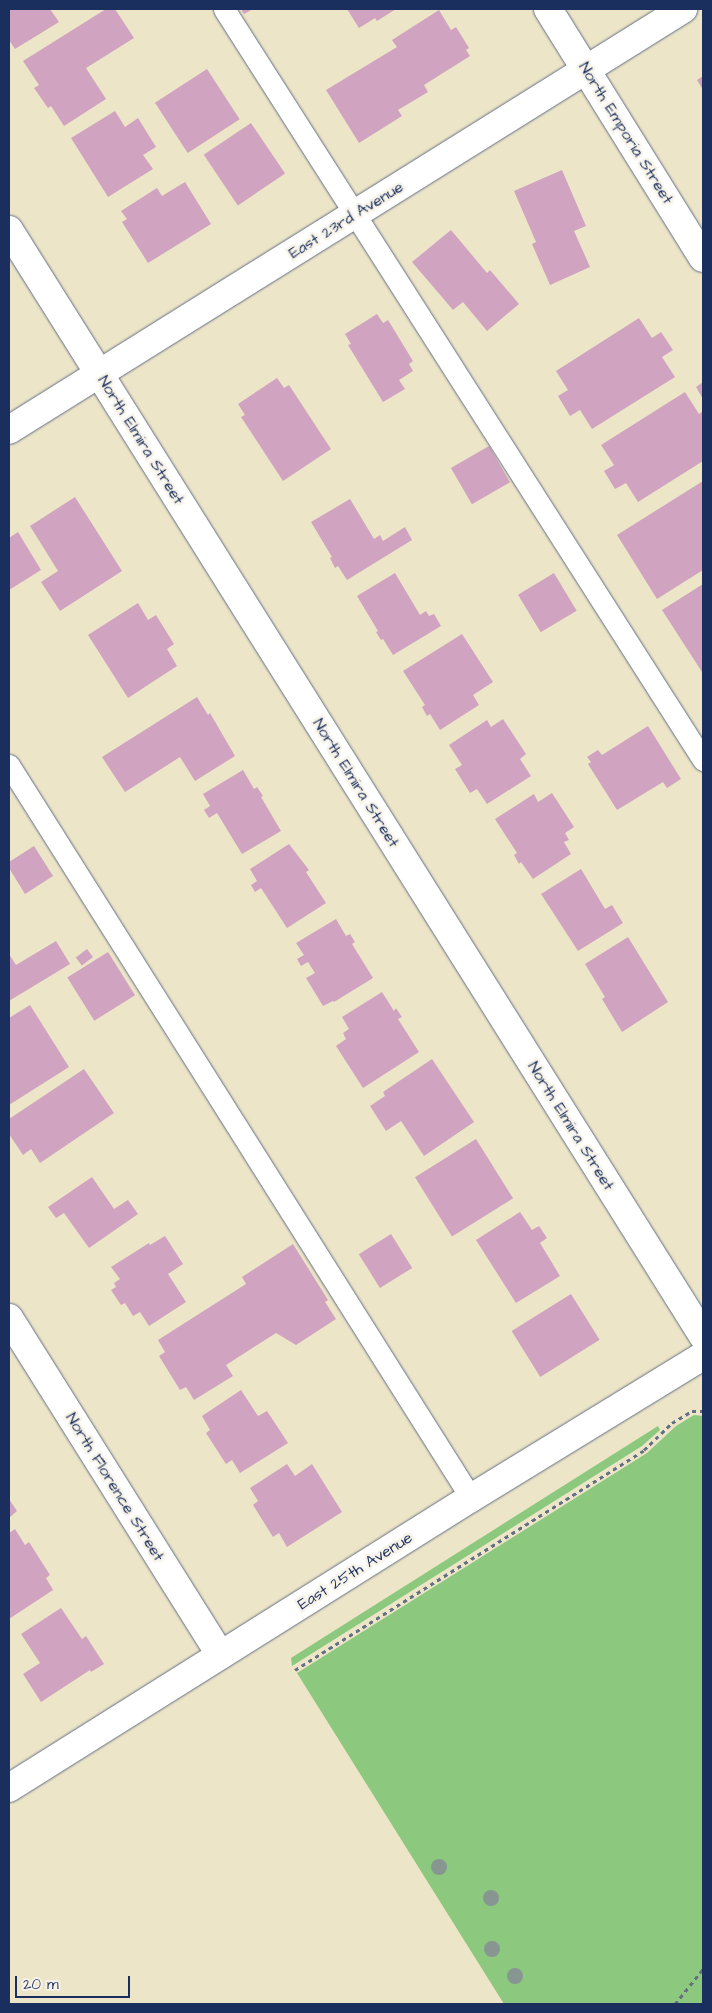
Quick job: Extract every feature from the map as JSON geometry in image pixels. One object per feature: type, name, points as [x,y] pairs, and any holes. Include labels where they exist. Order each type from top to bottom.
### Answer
[{"type":"street","name":"North Emporia Street","points":[[548,9],[703,258]]},
{"type":"street","name":"East 23rd Avenue","points":[[9,430],[683,9]]},
{"type":"street","name":"North Elmira Street","points":[[9,230],[703,1336]]},
{"type":"street","name":"North Florence Street","points":[[9,1318],[220,1655]]},
{"type":"street","name":"East 25th Avenue","points":[[9,1788],[471,1498],[703,1356]]},
{"type":"lane","points":[[224,9],[703,760]]},
{"type":"lane","points":[[9,765],[471,1498]]},
{"type":"path","points":[[295,1670],[644,1450],[672,1423],[692,1411],[703,1410],[703,1406]]},
{"type":"path","points":[[675,2004],[703,1969]]},
{"type":"green space","points":[[694,1415],[703,1416],[703,2004],[504,2004],[297,1673],[647,1453],[676,1426]]},
{"type":"green space","points":[[658,1426],[660,1430],[642,1446],[292,1666],[291,1658]]},
{"type":"building","points":[[9,9],[50,9],[59,22],[15,49],[9,40]]},
{"type":"building","points":[[106,9],[115,9],[134,38],[86,68],[106,99],[64,126],[51,106],[48,108],[34,88],[39,85],[23,61]]},
{"type":"building","points":[[241,9],[253,9],[244,14]]},
{"type":"building","points":[[347,9],[396,9],[377,21],[375,18],[359,28]]},
{"type":"building","points":[[439,10],[451,30],[456,27],[469,48],[466,50],[470,56],[424,85],[428,92],[398,110],[402,116],[359,143],[326,90],[397,47],[392,40]]},
{"type":"building","points":[[207,69],[240,119],[188,153],[155,103]]},
{"type":"building","points":[[703,76],[703,90],[697,80]]},
{"type":"building","points":[[115,111],[125,127],[138,118],[156,147],[143,155],[153,169],[108,197],[71,138]]},
{"type":"building","points":[[251,123],[285,174],[238,205],[204,155]]},
{"type":"building","points":[[562,170],[586,226],[574,231],[590,267],[550,285],[532,244],[536,242],[514,191]]},
{"type":"building","points":[[185,182],[211,224],[148,263],[122,222],[127,219],[121,211],[157,188],[162,196]]},
{"type":"building","points":[[451,230],[487,273],[490,270],[519,304],[487,331],[463,302],[453,310],[412,262]]},
{"type":"building","points":[[377,314],[383,323],[388,320],[413,361],[409,364],[413,371],[399,380],[405,389],[383,402],[348,345],[351,344],[345,334]]},
{"type":"building","points":[[639,318],[652,338],[661,332],[673,350],[662,357],[675,377],[592,429],[580,410],[570,416],[558,396],[568,390],[556,371]]},
{"type":"building","points":[[277,378],[284,388],[289,385],[331,449],[283,481],[241,417],[245,415],[238,404]]},
{"type":"building","points":[[703,382],[703,399],[696,387]]},
{"type":"building","points":[[685,392],[699,414],[703,411],[703,461],[638,502],[626,483],[615,489],[604,471],[614,465],[601,445]]},
{"type":"building","points":[[489,446],[510,482],[472,504],[451,468]]},
{"type":"building","points":[[703,481],[703,570],[657,599],[617,535]]},
{"type":"building","points":[[75,497],[122,571],[60,611],[41,582],[58,571],[30,526]]},
{"type":"building","points":[[350,499],[374,539],[380,535],[383,541],[405,527],[412,540],[347,580],[338,566],[335,568],[330,558],[332,557],[311,522]]},
{"type":"building","points":[[18,532],[41,570],[9,590],[9,538]]},
{"type":"building","points":[[395,573],[420,615],[426,611],[429,616],[434,614],[441,626],[393,655],[376,632],[378,631],[357,596]]},
{"type":"building","points":[[554,573],[577,611],[541,632],[518,595]]},
{"type":"building","points":[[703,584],[703,672],[702,672],[662,610]]},
{"type":"building","points":[[138,603],[148,620],[156,615],[174,644],[167,649],[177,666],[128,698],[88,635]]},
{"type":"building","points":[[462,634],[493,682],[473,695],[479,705],[440,730],[430,714],[427,716],[422,707],[425,705],[403,671]]},
{"type":"building","points":[[197,697],[208,715],[210,713],[235,756],[195,781],[180,757],[125,792],[102,757]]},
{"type":"building","points":[[503,719],[526,754],[520,759],[531,776],[487,804],[477,789],[470,793],[455,769],[462,765],[449,745],[487,720],[491,727]]},
{"type":"building","points":[[648,726],[681,779],[667,788],[663,782],[617,810],[588,764],[591,762],[587,757],[598,750],[602,755]]},
{"type":"building","points":[[243,770],[254,789],[257,787],[263,796],[261,797],[281,831],[242,854],[217,813],[209,818],[204,810],[210,806],[203,794]]},
{"type":"building","points":[[552,793],[574,827],[565,833],[569,840],[564,842],[571,854],[533,879],[521,862],[519,864],[514,855],[517,853],[495,819],[534,794],[538,802]]},
{"type":"building","points":[[289,844],[309,870],[306,872],[326,903],[287,928],[261,888],[255,892],[251,885],[257,881],[250,869]]},
{"type":"building","points":[[34,846],[53,876],[25,894],[9,868],[9,862]]},
{"type":"building","points":[[581,869],[605,909],[612,905],[623,923],[578,951],[541,894]]},
{"type":"building","points":[[336,919],[346,936],[350,934],[355,942],[352,944],[373,978],[334,1002],[323,1006],[306,978],[315,973],[308,962],[301,966],[297,959],[304,955],[296,943]]},
{"type":"building","points":[[628,937],[668,1002],[622,1032],[602,999],[605,997],[585,964]]},
{"type":"building","points":[[56,941],[70,964],[9,1001],[9,954],[16,965]]},
{"type":"building","points":[[87,949],[93,957],[82,965],[76,957]]},
{"type":"building","points":[[108,952],[135,995],[94,1021],[67,977]]},
{"type":"building","points":[[382,992],[394,1011],[396,1008],[402,1017],[398,1019],[419,1052],[363,1088],[336,1046],[346,1039],[343,1033],[349,1029],[342,1017]]},
{"type":"building","points":[[30,1005],[69,1067],[9,1105],[9,1018]]},
{"type":"building","points":[[432,1059],[474,1122],[424,1156],[401,1121],[386,1131],[370,1106],[385,1096],[383,1092]]},
{"type":"building","points":[[84,1069],[114,1113],[40,1163],[31,1149],[23,1155],[9,1134],[9,1119]]},
{"type":"building","points":[[476,1139],[513,1198],[452,1237],[415,1177]]},
{"type":"building","points":[[92,1177],[114,1209],[128,1200],[138,1214],[89,1248],[64,1213],[56,1218],[48,1207]]},
{"type":"building","points":[[520,1212],[532,1230],[539,1226],[547,1238],[540,1243],[560,1276],[516,1303],[476,1240]]},
{"type":"building","points":[[391,1234],[412,1268],[380,1288],[359,1254]]},
{"type":"building","points":[[165,1236],[183,1264],[168,1274],[186,1302],[149,1326],[140,1312],[133,1316],[125,1303],[121,1305],[111,1290],[116,1287],[114,1283],[120,1279],[111,1267],[149,1243],[150,1245]]},
{"type":"building","points":[[293,1244],[328,1300],[325,1302],[336,1319],[296,1345],[276,1333],[226,1365],[233,1376],[194,1400],[186,1387],[180,1390],[159,1356],[165,1352],[158,1340],[246,1284],[242,1277]]},
{"type":"building","points":[[571,1294],[600,1340],[540,1377],[512,1331]]},
{"type":"building","points":[[241,1390],[258,1416],[267,1411],[288,1443],[240,1473],[232,1460],[226,1464],[206,1433],[210,1430],[202,1416]]},
{"type":"building","points":[[287,1464],[295,1476],[312,1464],[342,1512],[287,1547],[279,1533],[273,1537],[253,1505],[258,1501],[250,1488]]},
{"type":"building","points":[[9,1499],[17,1511],[9,1518]]},
{"type":"building","points":[[15,1529],[25,1545],[29,1542],[50,1575],[46,1578],[53,1590],[9,1619],[9,1533]]},
{"type":"building","points":[[61,1608],[82,1639],[86,1636],[104,1664],[91,1672],[90,1670],[41,1702],[23,1674],[40,1663],[21,1634]]}]
